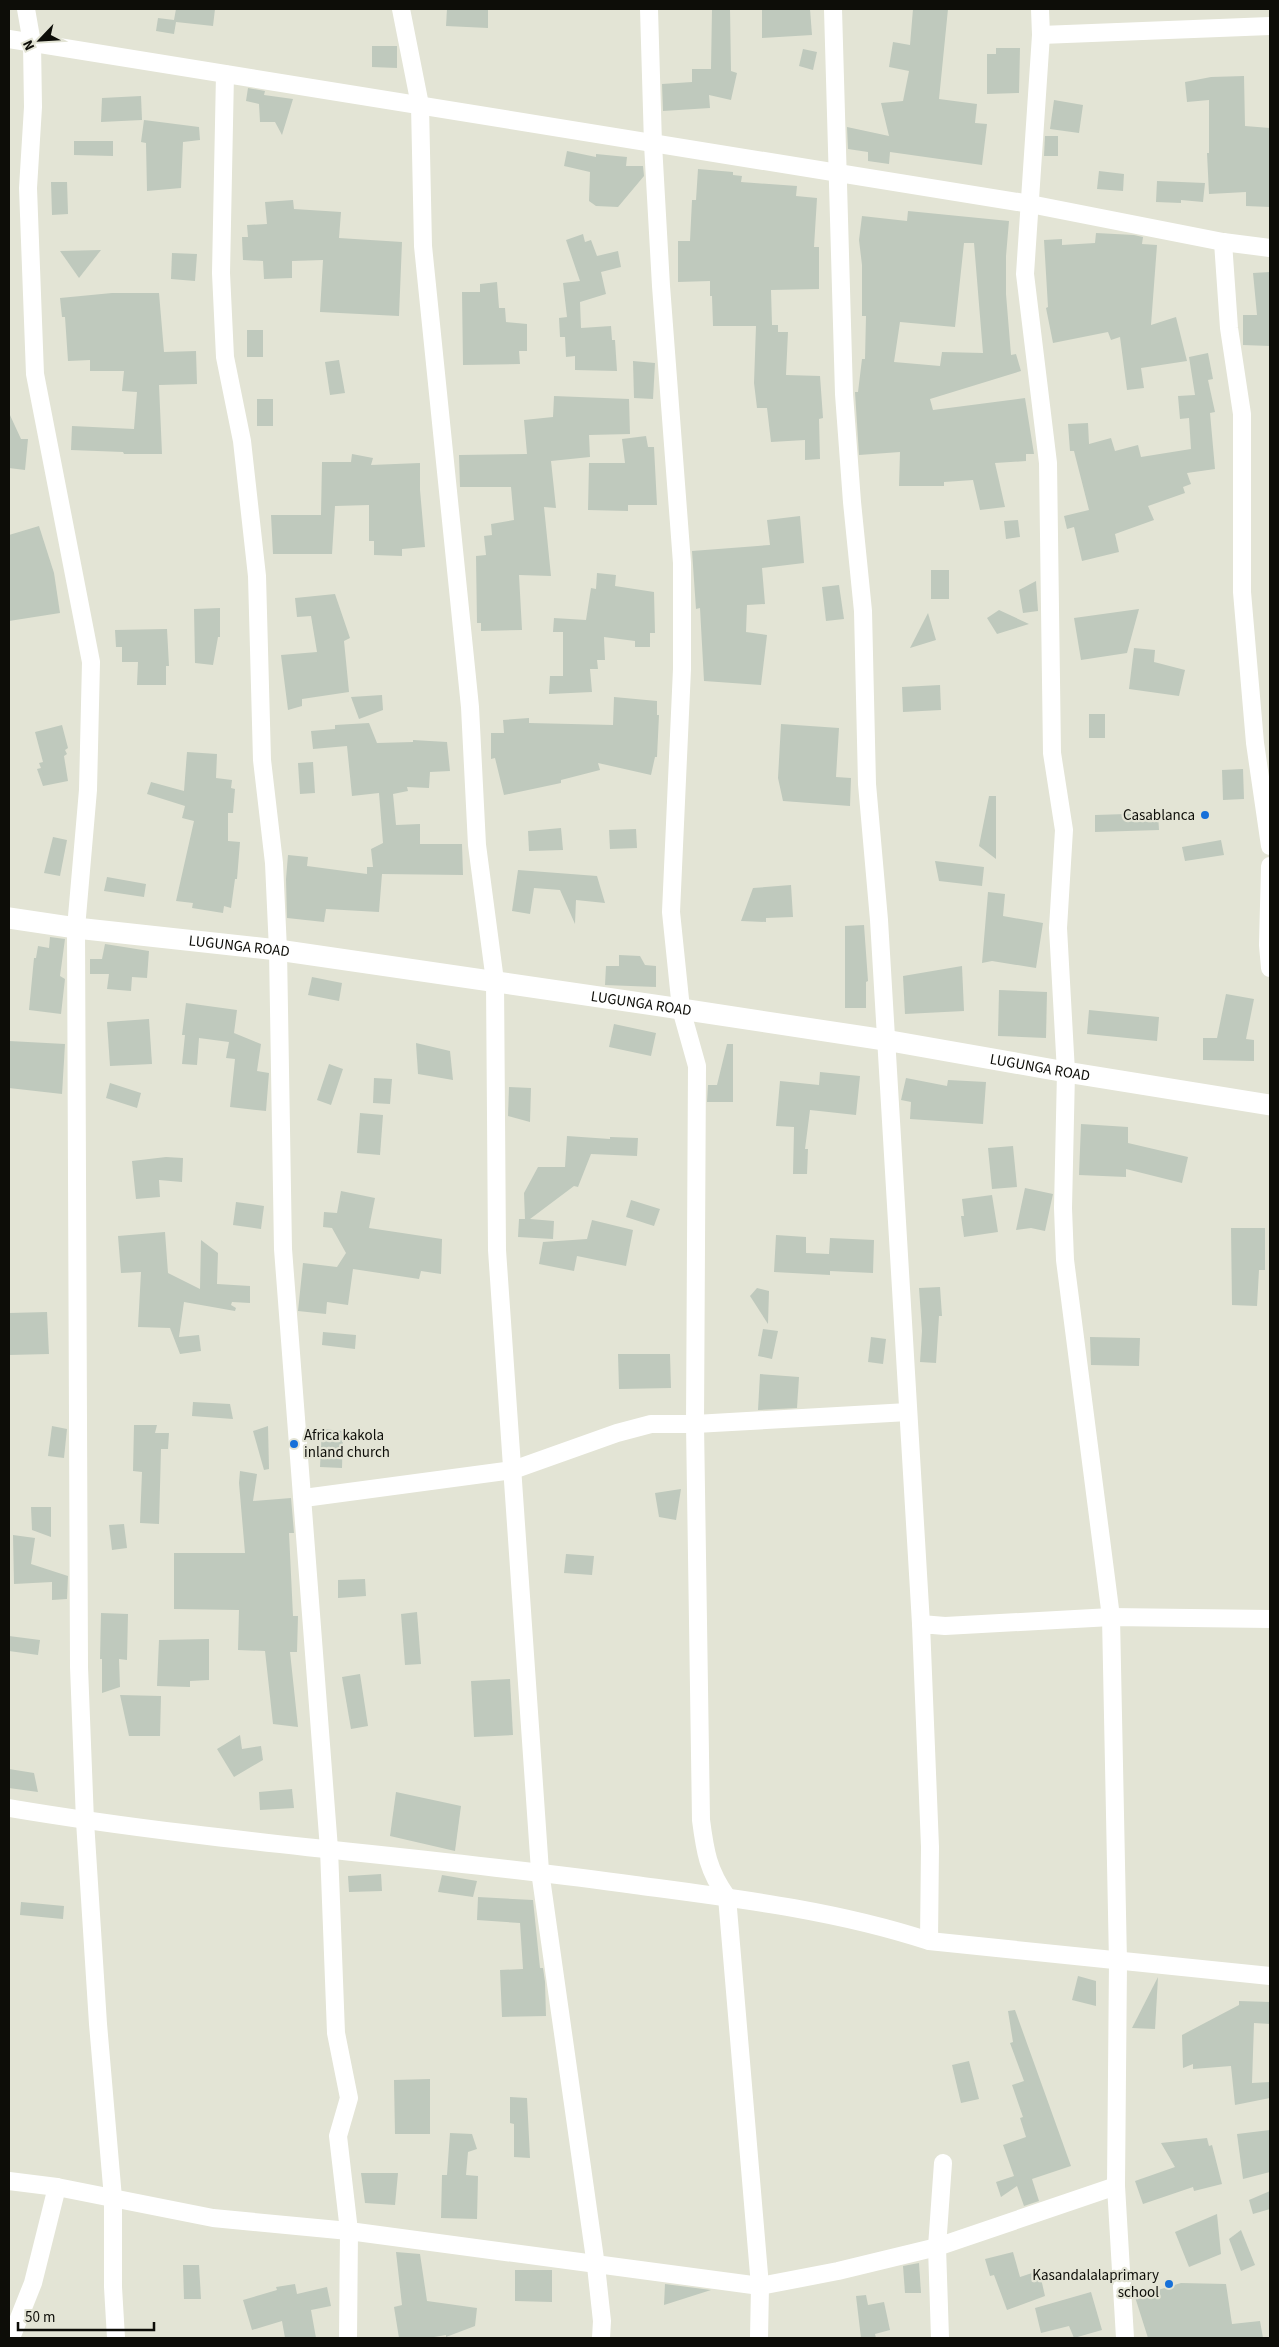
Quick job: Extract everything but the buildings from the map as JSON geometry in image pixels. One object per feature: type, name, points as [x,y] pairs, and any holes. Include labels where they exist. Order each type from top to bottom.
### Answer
[{"type":"street","points":[[26,9],[32,43],[32,106],[28,188],[35,374],[91,662],[88,790],[76,928],[79,1667],[85,1821],[98,2024],[113,2198],[113,2287],[116,2338]]},
{"type":"street","points":[[401,9],[420,104],[423,246],[470,707],[477,845],[494,981],[497,1250],[540,1871],[596,2266],[602,2320],[601,2338]]},
{"type":"street","points":[[649,9],[653,144],[661,296],[682,564],[682,669],[671,912],[682,1008],[697,1066],[695,1424],[701,1820],[706,1857],[715,1880],[727,1897],[760,2286],[759,2338]]},
{"type":"street","points":[[834,9],[844,394],[863,611],[867,784],[879,920],[921,1624],[930,1847],[929,1941]]},
{"type":"street","points":[[1040,9],[1041,35],[1025,274],[1048,463],[1052,753],[1064,830],[1058,928],[1066,1072],[1063,1208],[1065,1260],[1110,1617],[1118,1962],[1116,2186],[1125,2338]]},
{"type":"street","points":[[1041,35],[1270,26]]},
{"type":"street","points":[[9,39],[420,104],[653,144],[837,172],[1030,204],[1223,242],[1270,248]]},
{"type":"street","points":[[225,74],[221,273],[225,357],[242,441],[257,576],[262,760],[274,863],[278,950],[283,1249],[304,1498],[329,1849],[336,2033],[350,2098],[338,2136],[349,2231],[348,2338]]},
{"type":"street","points":[[1223,242],[1229,328],[1242,414],[1242,592],[1255,743],[1270,846]]},
{"type":"street","points":[[1270,866],[1268,946],[1270,968]]},
{"type":"street","name":"LUGUNGA ROAD","points":[[9,918],[76,928],[278,950],[682,1008],[1270,1104]]},
{"type":"street","points":[[304,1498],[513,1470],[617,1433],[651,1424],[695,1424],[908,1412]]},
{"type":"street","points":[[921,1624],[945,1626],[1110,1617],[1270,1619]]},
{"type":"street","points":[[9,1808],[85,1821],[540,1871],[727,1897],[884,1926],[929,1941],[1118,1962],[1270,1976]]},
{"type":"street","points":[[940,2338],[937,2247],[943,2163]]},
{"type":"street","points":[[9,2181],[57,2187],[213,2218],[349,2231],[596,2266],[760,2286],[838,2271],[937,2247],[1116,2186]]},
{"type":"street","points":[[11,2338],[33,2283],[57,2187]]},
{"type":"place","name":"Casablanca","points":[[1205,815]]},
{"type":"place","name":"Africa kakola inland church","points":[[294,1444]]},
{"type":"place","name":"Kasandalalaprimary school","points":[[1169,2284]]}]
